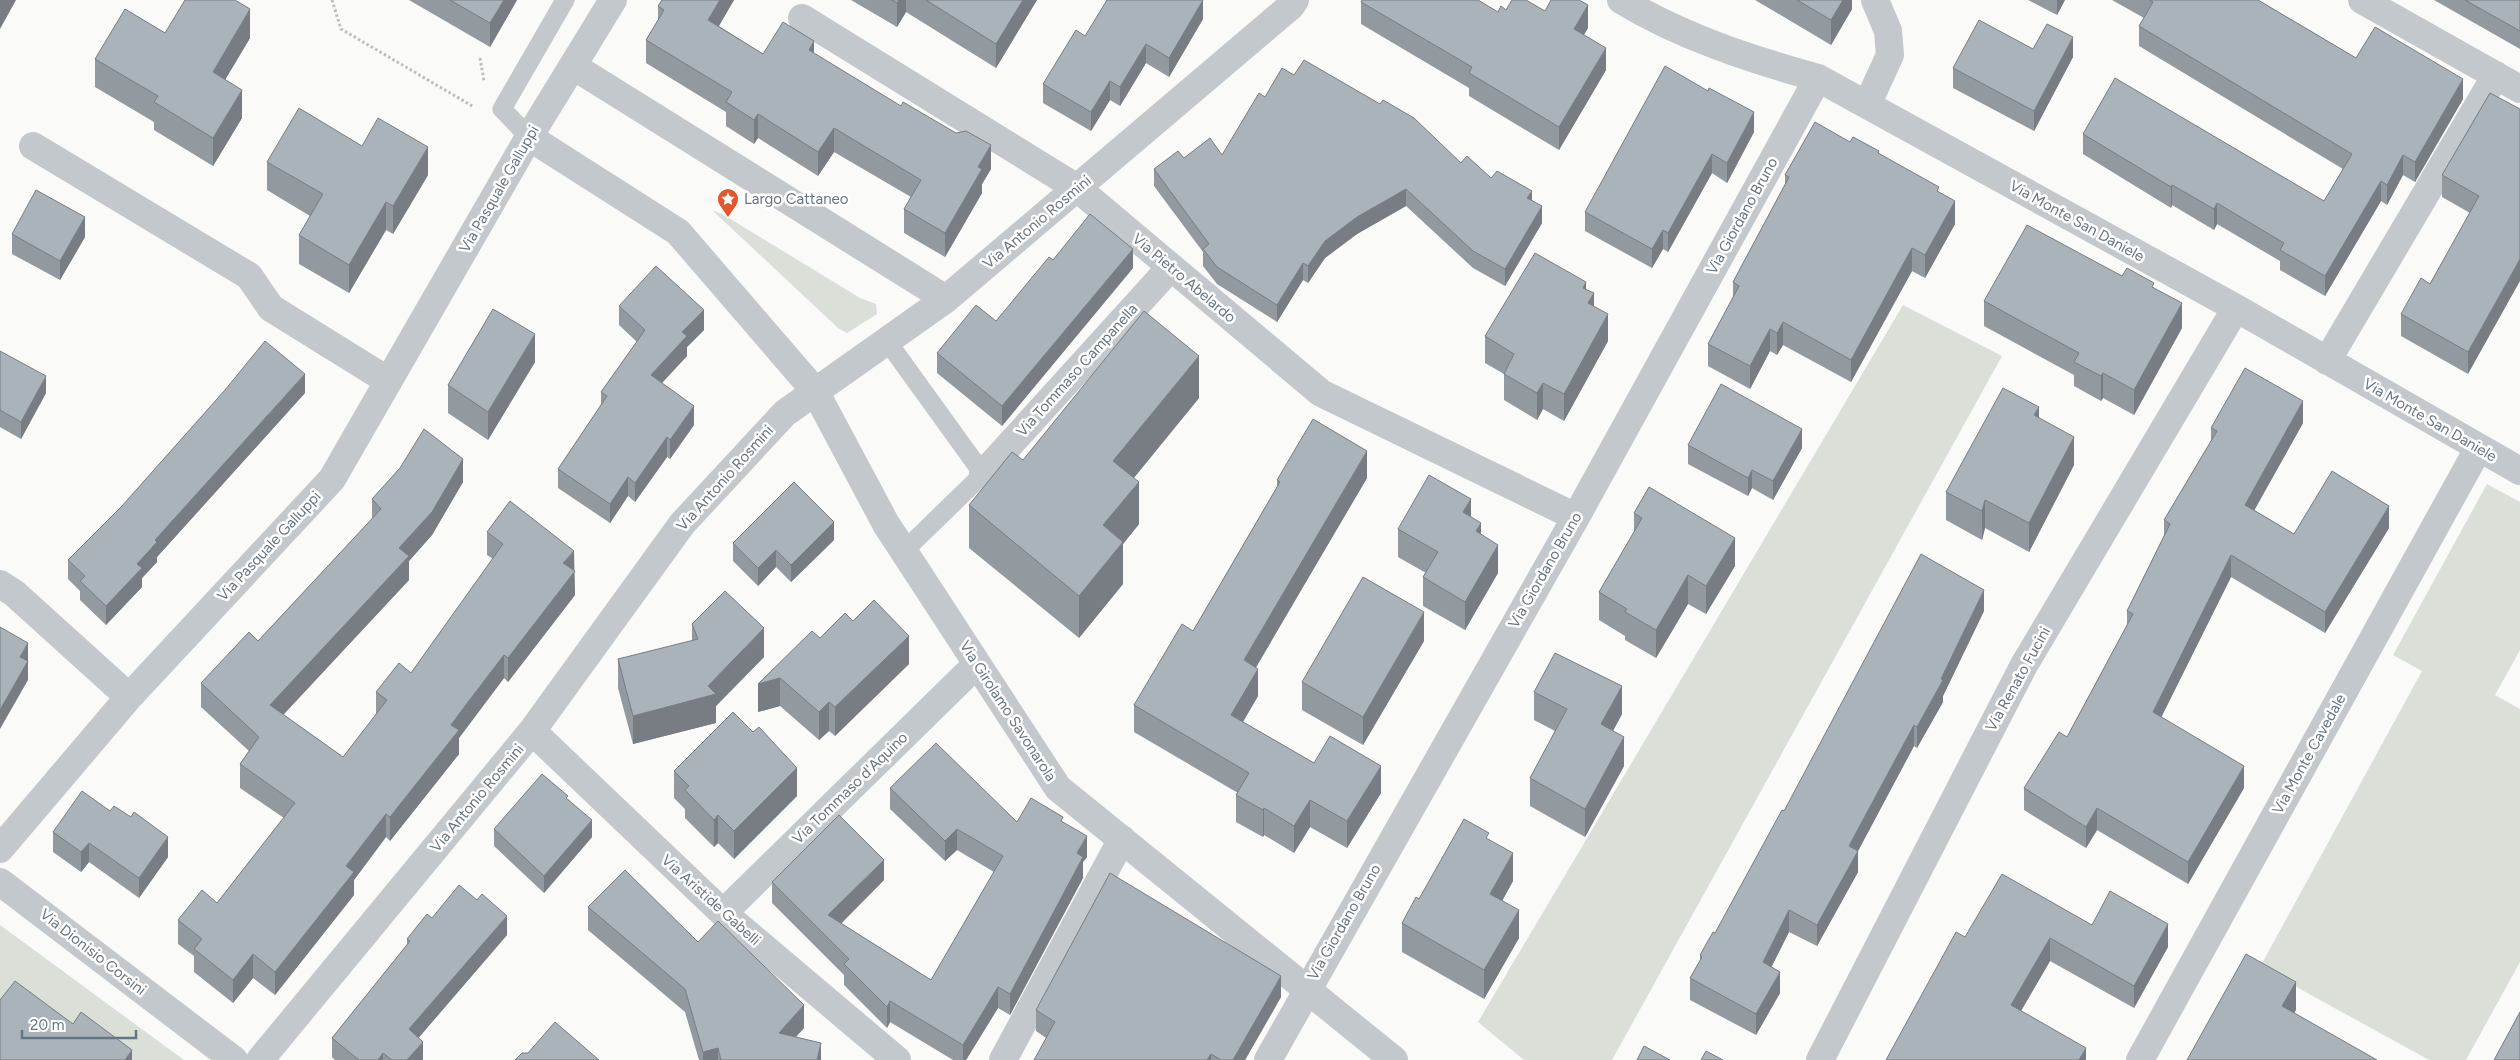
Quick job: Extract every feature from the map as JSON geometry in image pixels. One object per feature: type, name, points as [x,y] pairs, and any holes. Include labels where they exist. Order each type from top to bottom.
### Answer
[{"type":"street","name":"Via Pasquale Galluppi","points":[[0,849],[129,696],[332,479],[529,137],[613,0]]},
{"type":"street","name":"Via Monte San Daniele","points":[[1621,0],[1650,18],[1751,60],[1818,78],[2236,308],[2478,449],[2520,471]]},
{"type":"street","points":[[1867,105],[1890,55],[1888,31],[1875,0]]},
{"type":"street","points":[[2362,0],[2520,89]]},
{"type":"street","name":"Via Antonio Rosmini","points":[[260,1060],[532,731],[682,524],[785,413],[946,299],[1077,188],[1289,2]]},
{"type":"street","name":"Via Pietro Abelardo","points":[[802,18],[1077,188],[1321,393],[1576,517]]},
{"type":"street","points":[[573,66],[946,299]]},
{"type":"street","points":[[2327,361],[2496,76]]},
{"type":"street","name":"Via Giordano Bruno","points":[[1268,1060],[1307,988],[1576,517],[1818,78]]},
{"type":"street","points":[[529,137],[678,232],[815,391]]},
{"type":"street","points":[[32,146],[249,276],[271,308],[388,380]]},
{"type":"street","name":"Via Tommaso Campanella","points":[[983,474],[1171,267]]},
{"type":"street","name":"Via Renato Fucini","points":[[1820,1060],[2024,665],[2236,308]]},
{"type":"street","name":"Via Girolamo Savonarola","points":[[815,391],[886,524],[1058,788],[1394,1060]]},
{"type":"street","name":"Via Monte Cavedale","points":[[2140,1060],[2478,449]]},
{"type":"street","points":[[0,584],[14,593],[129,696]]},
{"type":"street","name":"Via Tommaso d'Aquino","points":[[723,913],[977,664]]},
{"type":"street","name":"Via Aristide Gabelli","points":[[532,731],[723,913],[897,1060]]},
{"type":"street","points":[[1003,1060],[1122,839]]},
{"type":"street","name":"Via Dionisio Corsini","points":[[0,882],[234,1060]]},
{"type":"lane","points":[[529,137],[502,108],[565,0]]},
{"type":"lane","points":[[887,341],[983,474],[904,551]]},
{"type":"path","points":[[332,0],[341,30],[481,111]]},
{"type":"path","points":[[480,58],[484,84]]},
{"type":"shaded area","points":[[712,210],[724,215],[860,298],[876,304],[877,314],[847,333],[838,328]]},
{"type":"shaded area","points":[[1903,305],[2002,356],[1612,1060],[1524,1060],[1478,1022]]},
{"type":"shaded area","points":[[2487,484],[2520,502],[2520,650],[2495,695],[2520,709],[2520,962],[2466,1060],[2429,1060],[2260,967],[2422,671],[2393,655]]},
{"type":"shaded area","points":[[0,925],[184,1060],[0,1060]]},
{"type":"building","points":[[185,0],[235,0],[250,9],[213,72],[242,90],[213,138],[154,102],[158,96],[95,59],[125,9],[165,33]]},
{"type":"building","points":[[450,0],[504,0],[490,23]]},
{"type":"building","points":[[662,0],[720,0],[708,20],[763,54],[783,22],[814,41],[809,50],[901,106],[903,102],[956,133],[966,131],[991,145],[978,167],[982,169],[945,233],[904,209],[921,180],[834,128],[818,152],[758,114],[754,120],[726,102],[732,92],[646,40],[664,10],[658,6]]},
{"type":"building","points":[[926,0],[1023,0],[996,44]]},
{"type":"building","points":[[1107,0],[1203,0],[1169,58],[1146,44],[1120,87],[1110,81],[1091,112],[1043,84],[1076,30],[1085,36]]},
{"type":"building","points":[[1362,0],[1478,0],[1498,12],[1501,6],[1506,10],[1512,0],[1526,0],[1545,11],[1551,0],[1579,0],[1588,5],[1574,29],[1606,48],[1559,127],[1469,73],[1472,67],[1361,2]]},
{"type":"building","points":[[1797,0],[1843,0],[1831,20]]},
{"type":"building","points":[[2149,0],[2258,0],[2356,58],[2375,27],[2463,79],[2415,162],[2403,155],[2387,185],[2381,181],[2325,276],[2280,250],[2284,243],[2217,203],[2214,209],[2172,185],[2171,187],[2083,134],[2115,78],[2324,201],[2352,154],[2139,26],[2153,2]]},
{"type":"building","points":[[2465,0],[2520,0],[2520,31]]},
{"type":"building","points":[[1979,20],[2033,49],[2047,24],[2073,37],[2034,111],[1953,68]]},
{"type":"building","points":[[1304,60],[1380,104],[1383,100],[1414,118],[1461,163],[1467,156],[1491,178],[1497,171],[1532,191],[1527,198],[1542,206],[1505,269],[1473,251],[1406,189],[1357,217],[1325,241],[1308,266],[1303,263],[1277,305],[1217,267],[1203,249],[1209,244],[1154,169],[1178,151],[1184,158],[1210,138],[1222,155],[1259,93],[1265,97],[1282,68],[1294,75]]},
{"type":"building","points":[[1665,66],[1708,91],[1709,88],[1754,112],[1727,163],[1712,154],[1668,233],[1663,230],[1652,249],[1585,212]]},
{"type":"building","points":[[2490,93],[2520,109],[2520,259],[2468,352],[2401,314],[2421,278],[2430,284],[2479,196],[2442,175]]},
{"type":"building","points":[[299,108],[362,146],[378,118],[428,147],[393,206],[386,202],[349,265],[299,235],[323,194],[267,162]]},
{"type":"building","points":[[1815,122],[1850,142],[1853,137],[1879,151],[1878,153],[1939,187],[1937,191],[1955,201],[1925,255],[1912,248],[1851,360],[1783,322],[1777,333],[1770,329],[1750,366],[1708,344],[1739,286],[1733,282],[1789,177],[1785,175]]},
{"type":"building","points":[[36,190],[85,217],[60,261],[12,234]]},
{"type":"building","points":[[1090,214],[1133,249],[1002,406],[937,353],[976,305],[996,321],[1049,257],[1053,260]]},
{"type":"building","points":[[2027,225],[2122,276],[2127,268],[2154,283],[2152,287],[2182,303],[2134,390],[2103,373],[2101,376],[2074,362],[2079,353],[1984,301]]},
{"type":"building","points":[[1535,253],[1586,282],[1583,288],[1594,293],[1588,303],[1608,314],[1564,394],[1543,383],[1537,393],[1504,374],[1514,354],[1485,336]]},
{"type":"building","points":[[656,266],[704,310],[682,332],[687,336],[651,375],[694,406],[670,440],[667,437],[635,483],[628,477],[610,504],[558,469],[607,396],[601,392],[645,330],[619,306]]},
{"type":"building","points":[[493,309],[535,334],[488,412],[448,385]]},
{"type":"building","points":[[1144,311],[1199,356],[1113,461],[1139,482],[1103,525],[1123,542],[1079,596],[969,505],[1012,452],[1023,460]]},
{"type":"building","points":[[265,341],[305,374],[155,540],[157,542],[137,564],[142,568],[106,606],[80,581],[85,576],[68,560],[121,507],[225,390]]},
{"type":"building","points":[[0,351],[46,376],[21,422],[0,410]]},
{"type":"building","points":[[2245,368],[2303,401],[2245,505],[2294,534],[2332,471],[2389,506],[2325,612],[2231,555],[2153,712],[2244,766],[2188,862],[2097,808],[2086,827],[2024,788],[2059,732],[2067,737],[2133,614],[2127,611],[2170,524],[2164,520],[2217,431],[2211,428]]},
{"type":"building","points":[[1721,384],[1802,429],[1773,481],[1752,470],[1748,478],[1688,445]]},
{"type":"building","points":[[2003,388],[2039,407],[2034,415],[2074,437],[2029,523],[1985,500],[1982,511],[1946,492]]},
{"type":"building","points":[[1313,419],[1367,451],[1244,660],[1258,669],[1231,715],[1314,763],[1330,736],[1381,766],[1347,821],[1310,800],[1294,826],[1264,808],[1263,810],[1236,795],[1249,773],[1134,705],[1182,624],[1193,631],[1280,482],[1277,480]]},
{"type":"building","points":[[424,429],[463,459],[432,512],[399,548],[409,556],[270,705],[343,757],[387,700],[376,692],[399,663],[411,673],[503,544],[487,532],[510,501],[574,551],[563,563],[575,571],[508,658],[504,655],[465,706],[451,725],[459,730],[390,817],[386,814],[346,866],[354,872],[275,972],[253,954],[233,980],[194,949],[202,939],[178,920],[202,890],[217,903],[295,803],[240,764],[259,737],[201,683],[249,632],[258,641],[381,509],[372,499],[400,468]]},
{"type":"building","points":[[1429,475],[1471,499],[1463,512],[1481,523],[1476,531],[1498,545],[1465,602],[1423,577],[1438,552],[1398,529]]},
{"type":"building","points":[[794,482],[834,522],[791,565],[776,550],[758,568],[733,543]]},
{"type":"building","points":[[1649,487],[1735,538],[1706,586],[1688,575],[1656,630],[1625,612],[1627,609],[1599,592],[1642,518],[1634,513]]},
{"type":"building","points":[[1921,554],[1984,590],[1941,679],[1943,680],[1917,727],[1914,725],[1849,846],[1858,851],[1817,925],[1789,910],[1763,962],[1780,972],[1756,1014],[1690,978],[1702,957],[1700,955],[1713,932],[1715,933],[1782,810],[1784,811]]},
{"type":"building","points":[[1363,577],[1424,612],[1363,717],[1302,682]]},
{"type":"building","points":[[725,591],[764,628],[708,686],[716,694],[633,716],[618,659],[698,639],[692,624]]},
{"type":"building","points":[[874,600],[909,636],[835,707],[829,702],[819,712],[780,678],[758,684],[812,631],[820,638],[845,613],[853,621]]},
{"type":"building","points":[[0,627],[28,643],[20,657],[28,661],[0,710]]},
{"type":"building","points":[[1555,653],[1622,686],[1601,724],[1624,737],[1585,809],[1530,778],[1567,709],[1534,692]]},
{"type":"building","points":[[733,712],[753,732],[759,727],[797,768],[734,831],[718,815],[714,820],[685,790],[689,786],[674,771]]},
{"type":"building","points":[[936,743],[1017,822],[1031,798],[1063,817],[1061,821],[1087,836],[1077,853],[1083,857],[1010,994],[998,987],[963,1045],[890,1001],[887,1007],[844,964],[849,959],[772,882],[839,815],[884,860],[828,915],[931,980],[1003,856],[957,829],[945,841],[890,788]]},
{"type":"building","points":[[542,774],[592,820],[544,876],[494,829]]},
{"type":"building","points":[[82,791],[110,811],[114,806],[131,817],[134,812],[168,837],[139,878],[89,843],[81,852],[53,832]]},
{"type":"building","points":[[1464,819],[1489,833],[1486,838],[1513,853],[1490,894],[1519,910],[1484,970],[1402,923],[1416,897],[1419,899]]},
{"type":"building","points":[[625,870],[698,942],[718,921],[804,1005],[779,1033],[821,1043],[817,1060],[721,1060],[718,1048],[703,1052],[685,989],[588,907]]},
{"type":"building","points":[[1110,873],[1281,976],[1233,1060],[1221,1060],[1211,1054],[1207,1060],[1034,1060],[1055,1022],[1036,1010]]},
{"type":"building","points":[[2002,874],[2092,925],[2110,891],[2168,924],[2134,986],[2050,938],[2011,1005],[2086,1048],[2079,1060],[1886,1060],[1956,932],[1965,937]]},
{"type":"building","points":[[459,885],[477,900],[482,894],[507,916],[409,1029],[423,1042],[407,1060],[392,1060],[383,1053],[378,1060],[359,1060],[332,1038],[410,941],[407,939],[427,914],[432,918]]},
{"type":"building","points":[[2246,954],[2296,982],[2282,1006],[2377,1060],[2187,1060]]},
{"type":"building","points":[[15,981],[73,1024],[81,1012],[132,1050],[125,1060],[0,1060],[0,1000]]},
{"type":"building","points":[[2520,1012],[2520,1060],[2494,1060]]},
{"type":"building","points":[[555,1022],[599,1060],[515,1060],[522,1053],[528,1053]]},
{"type":"building","points":[[1644,1046],[1670,1060],[1637,1060]]},
{"type":"building","points":[[1706,1051],[1723,1060],[1701,1060]]},
{"type":"place","name":"Largo Cattaneo","points":[[728,218]]}]
